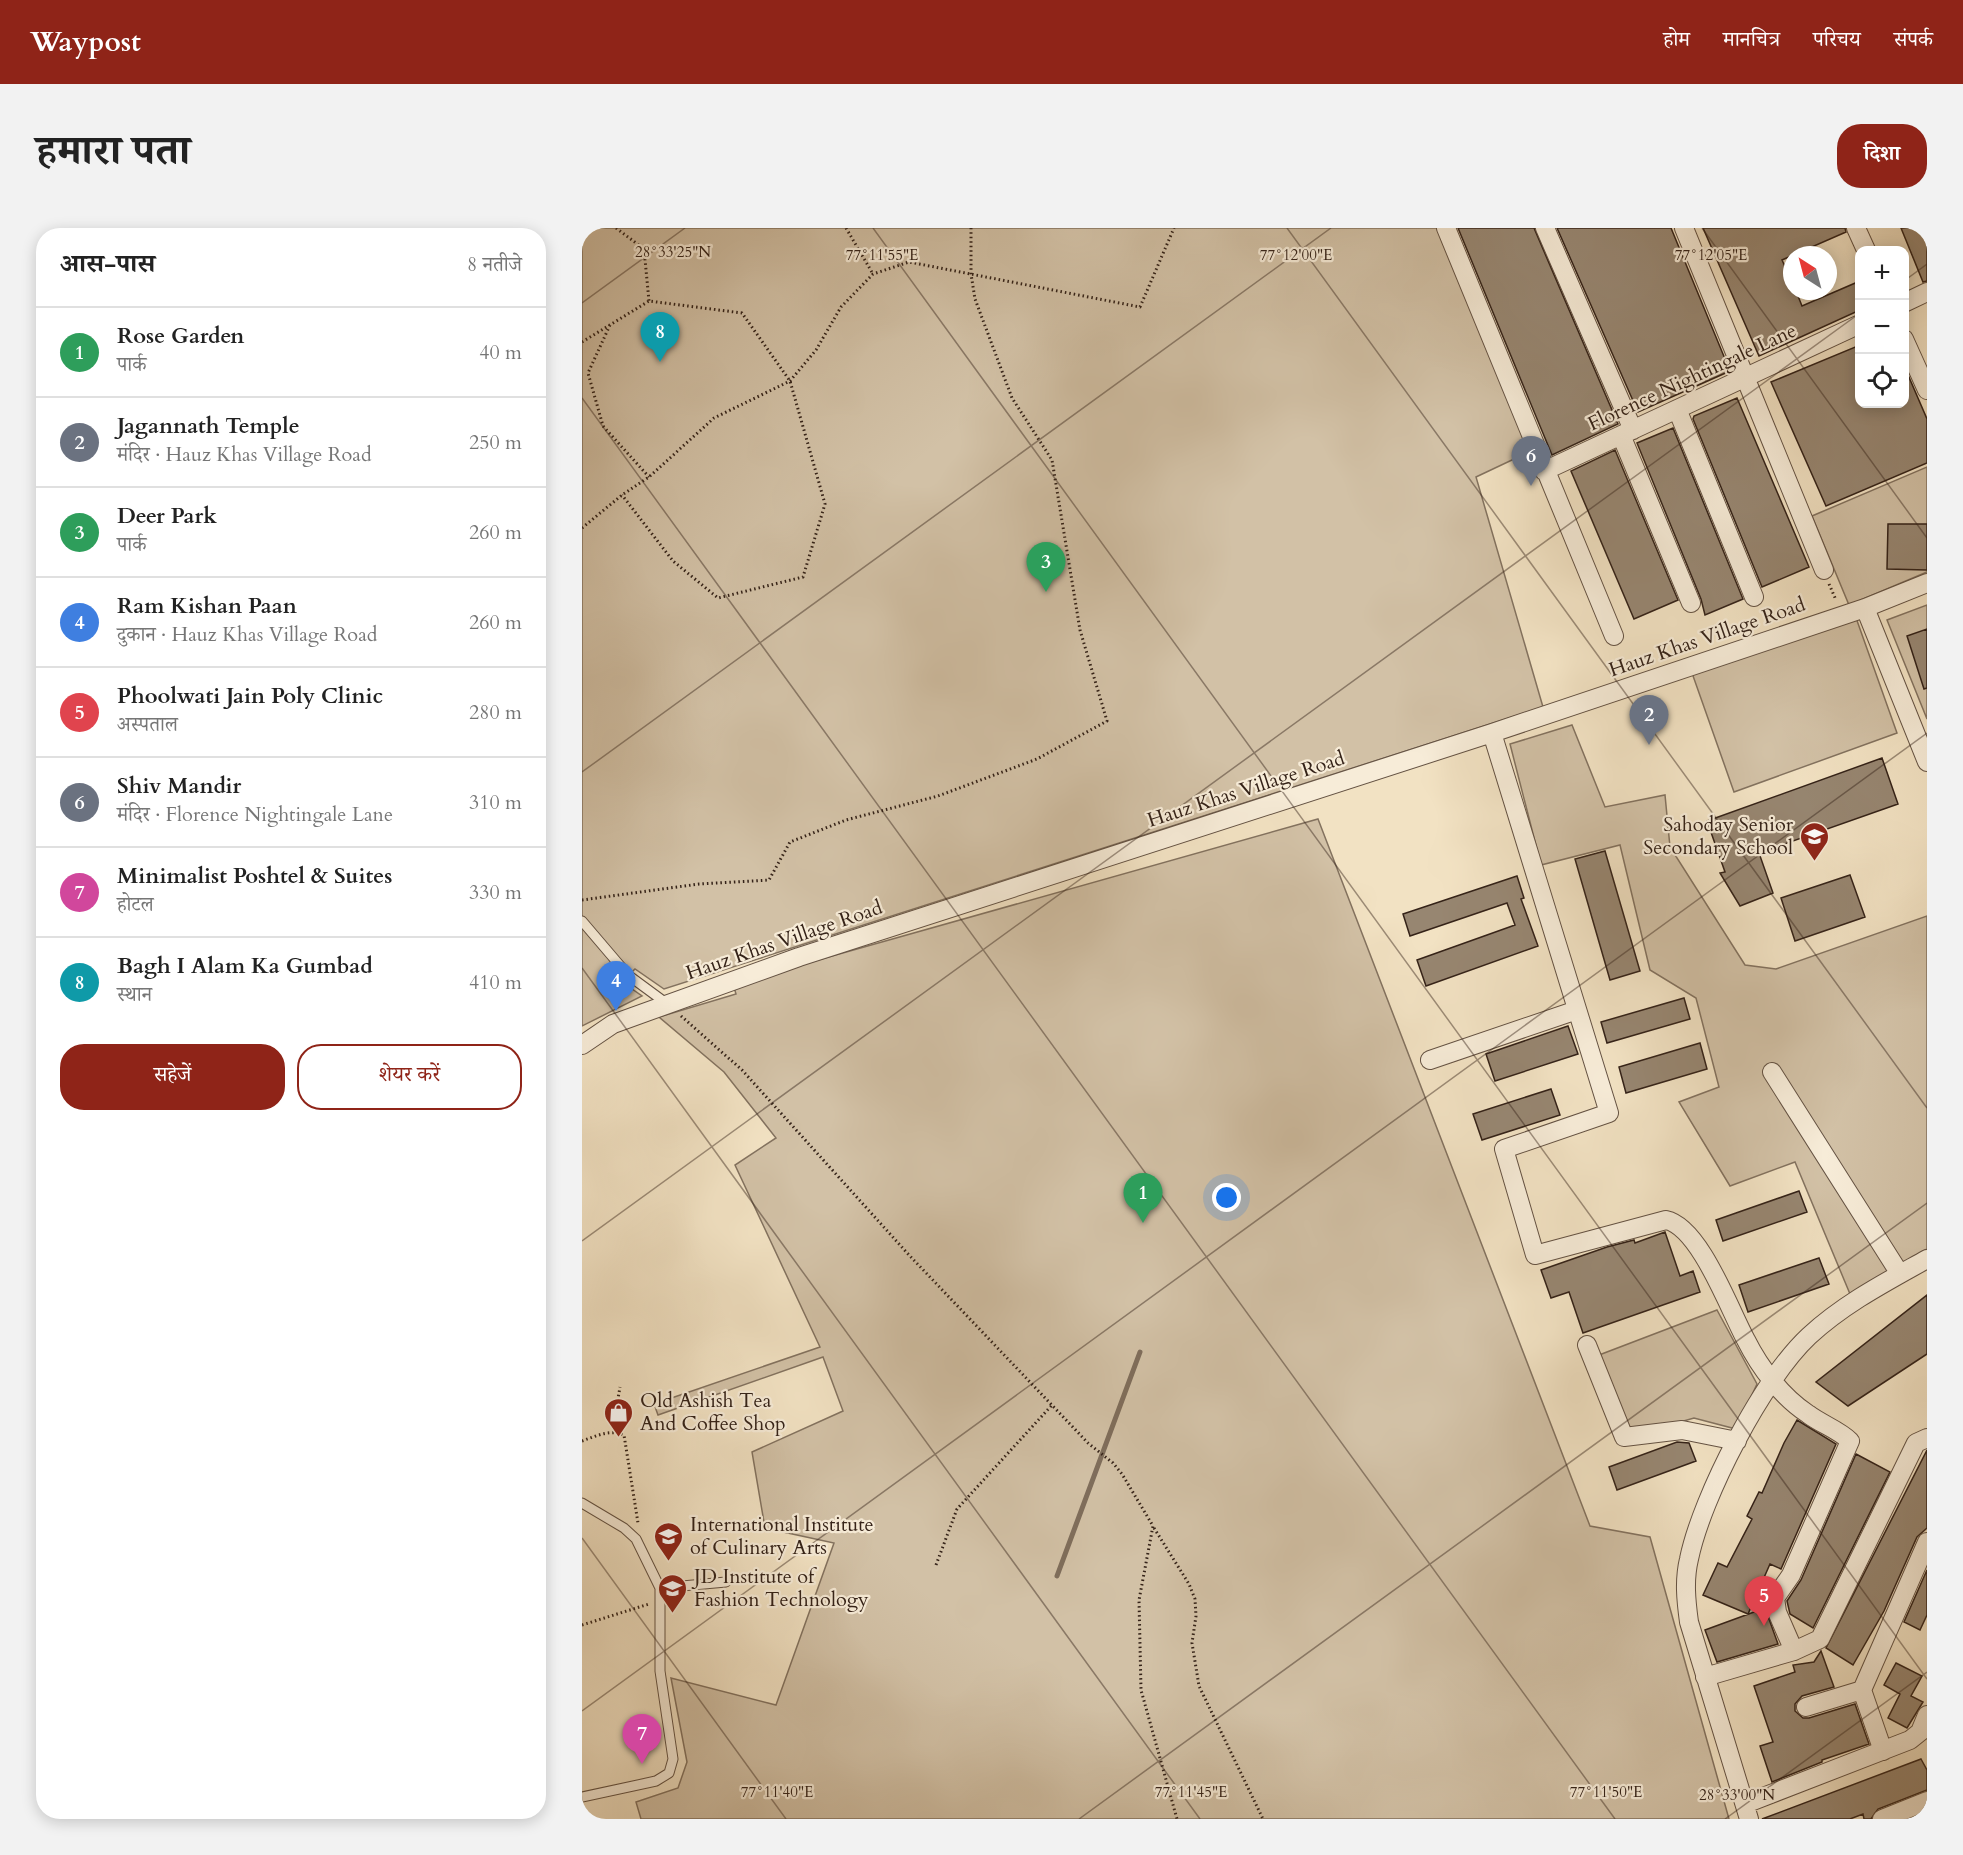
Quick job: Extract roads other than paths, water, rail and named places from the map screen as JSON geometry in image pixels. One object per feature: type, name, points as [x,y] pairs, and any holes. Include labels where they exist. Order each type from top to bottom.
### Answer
[{"type":"street","points":[[1446,228],[1544,471],[1614,636]]},
{"type":"street","points":[[1545,228],[1627,432],[1691,603]]},
{"type":"street","points":[[1684,228],[1824,570]]},
{"type":"street","points":[[1856,228],[1864,246]]},
{"type":"street","points":[[1909,301],[1927,292]]},
{"type":"street","name":"Florence Nightingale Lane","points":[[1544,471],[1855,326]]},
{"type":"street","points":[[1909,348],[1927,390]]},
{"type":"street","points":[[1677,409],[1754,597]]},
{"type":"street","name":"Hauz Khas Village Road","points":[[582,1045],[613,1024],[810,953],[1492,733],[1842,616],[1927,583]]},
{"type":"street","points":[[1865,608],[1927,762]]},
{"type":"street","points":[[1492,733],[1609,1113],[1504,1149],[1535,1255],[1666,1220],[1676,1223],[1701,1254],[1747,1343],[1772,1381],[1801,1410],[1851,1443],[1791,1575],[1775,1598],[1777,1612],[1794,1651]]},
{"type":"street","points":[[1430,1060],[1577,1010]]},
{"type":"street","points":[[1772,1072],[1900,1274]]},
{"type":"street","points":[[1927,1259],[1862,1295],[1831,1317],[1807,1338],[1772,1381],[1737,1441],[1704,1515],[1688,1561],[1686,1604],[1705,1677],[1747,1811],[1915,1737],[1927,1715]]},
{"type":"street","points":[[1587,1346],[1624,1437],[1682,1430],[1737,1441]]},
{"type":"street","points":[[1705,1677],[1794,1651],[1814,1643],[1825,1632],[1916,1443],[1927,1438]]},
{"type":"street","points":[[1883,1751],[1862,1690],[1927,1542]]},
{"type":"street","points":[[1806,1707],[1862,1690]]},
{"type":"street","points":[[1882,1819],[1927,1801]]},
{"type":"lane","points":[[582,921],[628,975],[666,1003]]},
{"type":"lane","points":[[582,1503],[624,1528],[636,1539],[660,1588],[660,1671],[672,1768],[669,1773],[656,1781],[582,1797]]},
{"type":"lane","points":[[660,1588],[726,1582]]},
{"type":"waterway","points":[[1057,1576],[1140,1352]]},
{"type":"place","name":"Bagh I Alam Ka Gumbad","points":[[660,362]]},
{"type":"place","name":"Shiv Mandir","points":[[1531,486]]},
{"type":"place","name":"Deer Park","points":[[1046,592]]},
{"type":"place","name":"Jagannath Temple","points":[[1649,745]]},
{"type":"place","name":"Sahoday Senior Secondary School","points":[[1814,862]]},
{"type":"place","name":"Ram Kishan Paan","points":[[616,1011]]},
{"type":"place","name":"Rose Garden","points":[[1143,1223]]},
{"type":"place","name":"Old Ashish Tea And Coffee Shop","points":[[619,1438]]},
{"type":"place","name":"International Institute of Culinary Arts","points":[[669,1562]]},
{"type":"place","name":"JD Institute of Fashion Technology","points":[[673,1614]]},
{"type":"place","name":"Phoolwati Jain Poly Clinic","points":[[1764,1626]]},
{"type":"place","name":"Minimalist Poshtel & Suites","points":[[642,1764]]}]
